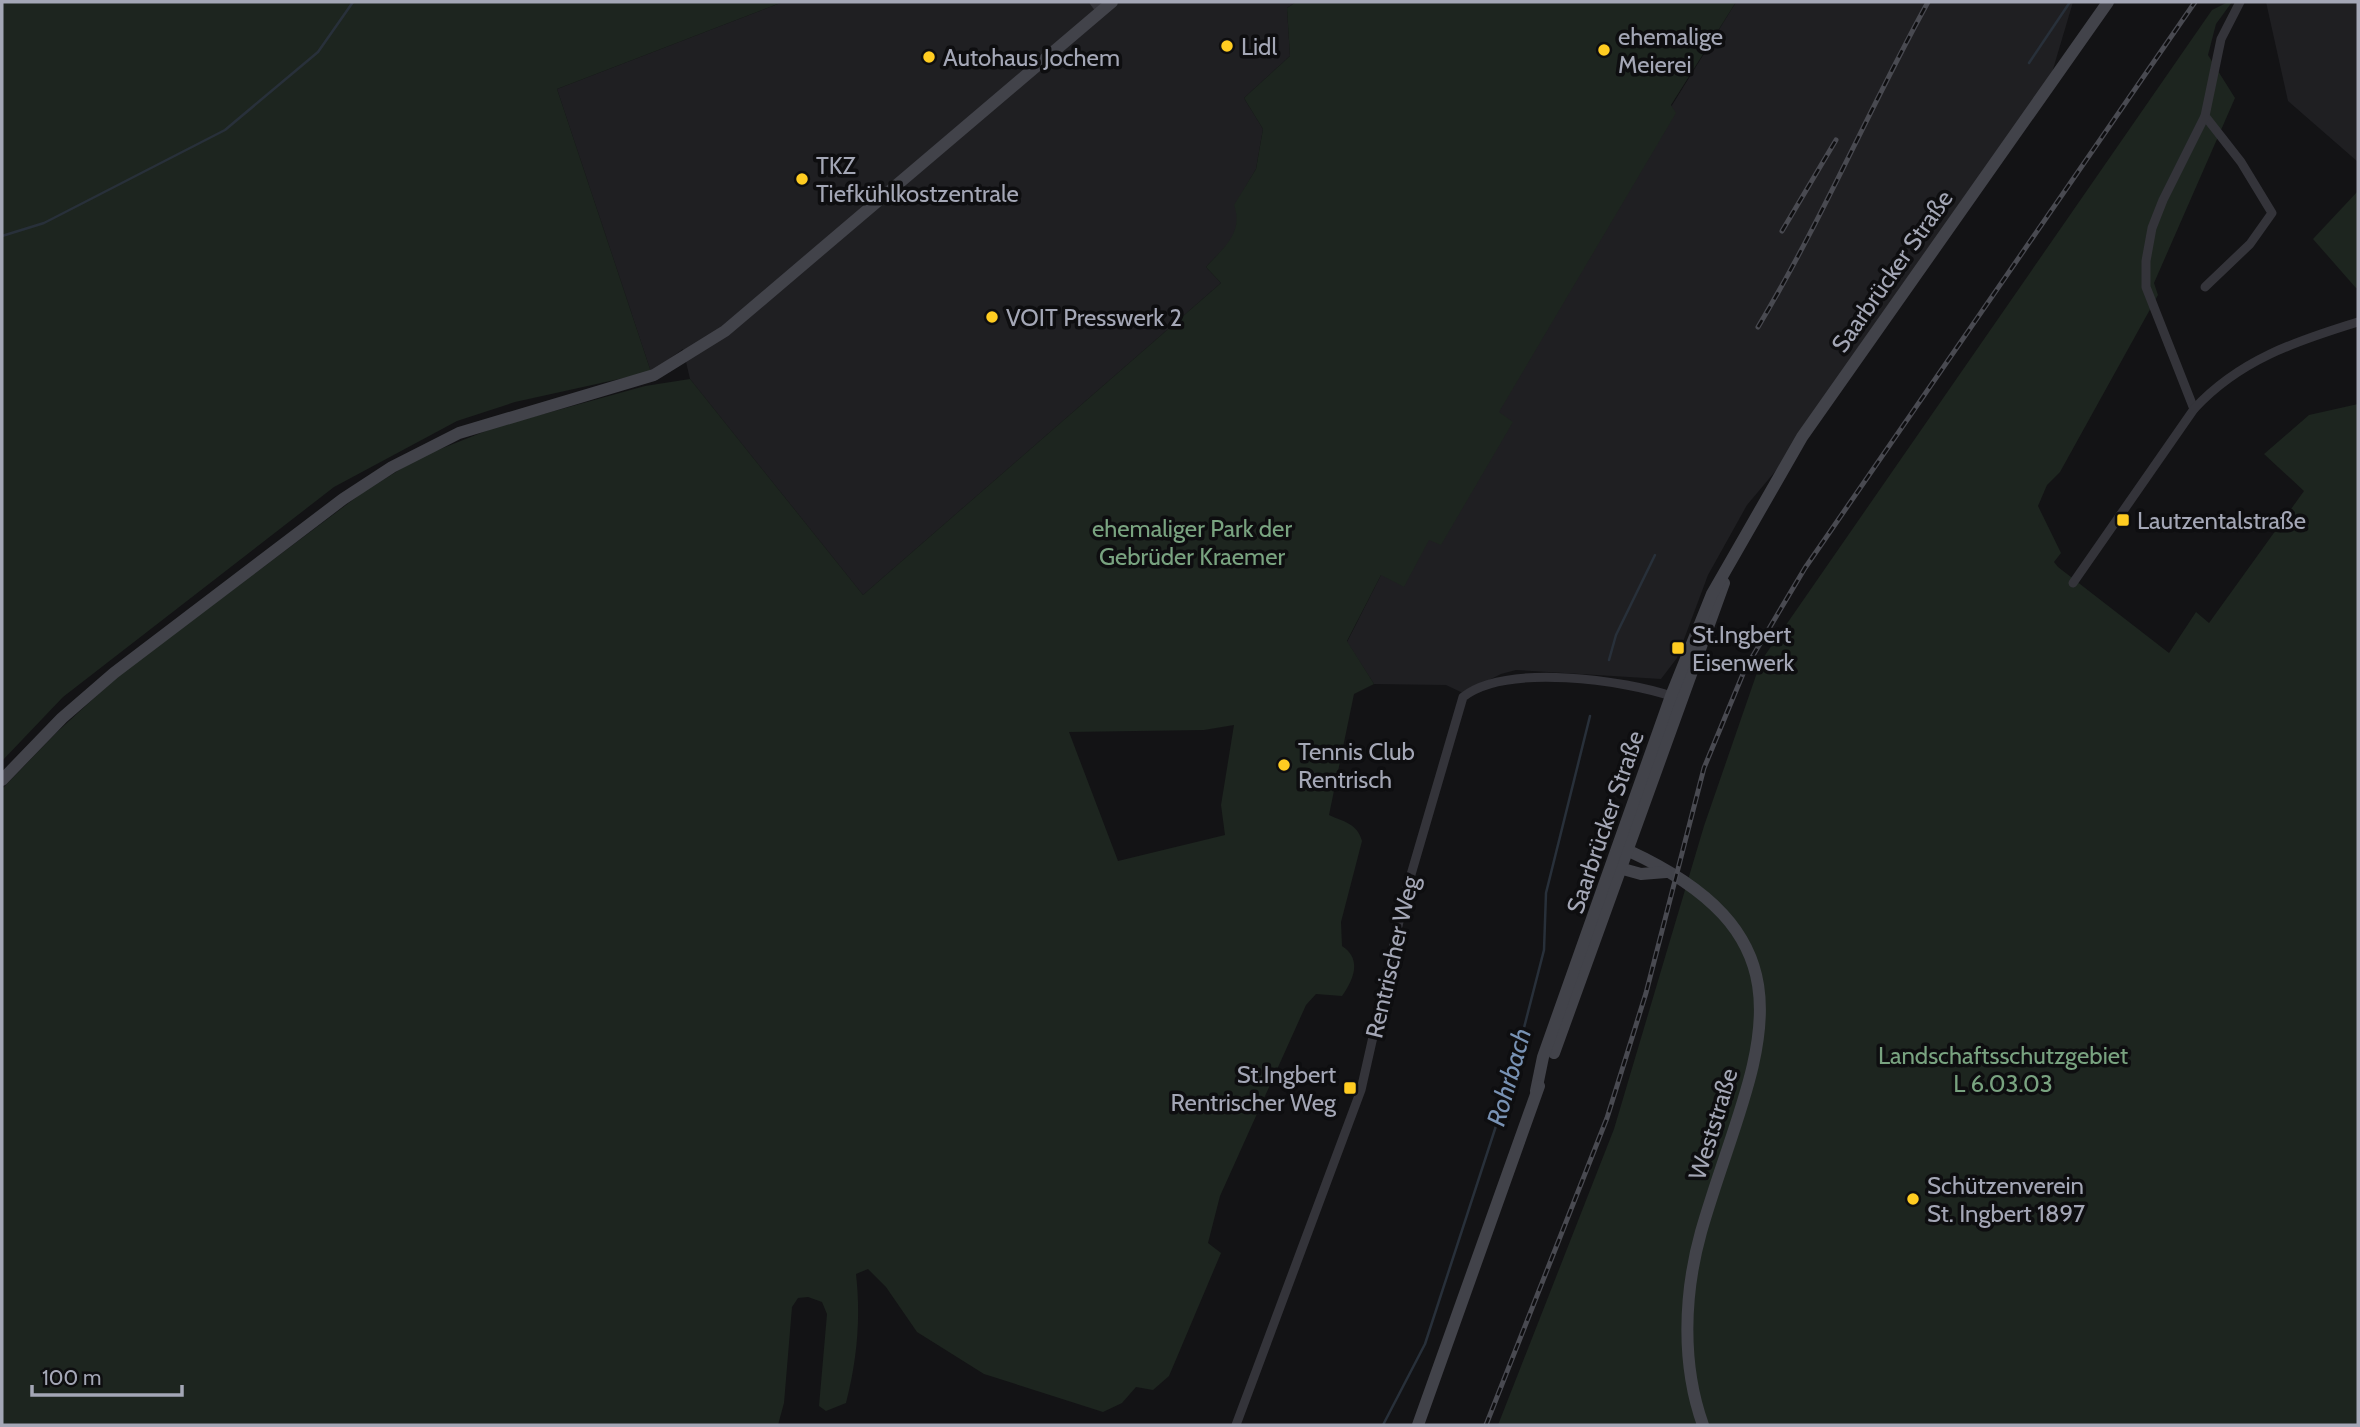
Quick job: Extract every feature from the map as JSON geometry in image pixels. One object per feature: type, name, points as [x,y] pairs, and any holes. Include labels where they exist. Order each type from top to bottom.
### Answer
[{"type":"main road","points":[[2,780],[62,718],[114,673],[343,499],[384,472],[459,433],[631,383],[678,362],[725,331],[1097,6],[1112,2]]},
{"type":"main road","name":"Saarbrücker Straße","points":[[1418,1425],[1536,1091],[1551,1061],[1712,594],[1802,437],[2108,2]]},
{"type":"main road","name":"Saarbrücker Straße","points":[[1629,851],[1676,698]]},
{"type":"main road","points":[[1619,864],[1629,851]]},
{"type":"main road","name":"Weststraße","points":[[1629,851],[1699,890],[1727,916],[1746,946],[1761,988],[1756,1057],[1701,1234],[1690,1289],[1688,1340],[1695,1396],[1703,1425]]},
{"type":"main road","name":"Weststraße","points":[[1619,864],[1640,874],[1666,872]]},
{"type":"street","points":[[2194,409],[2154,311],[2145,276],[2152,228],[2172,179],[2204,116],[2221,38],[2240,2]]},
{"type":"street","points":[[2204,116],[2241,162],[2272,213],[2250,244],[2205,287]]},
{"type":"street","points":[[2073,583],[2194,409],[2212,389],[2264,355],[2358,322]]},
{"type":"street","name":"Rentrischer Weg","points":[[1236,1425],[1361,1090],[1405,895],[1463,697],[1489,682],[1524,677],[1620,685],[1676,698]]},
{"type":"shaded area","points":[[783,2],[1296,2],[1287,8],[1290,56],[1244,98],[1263,129],[1256,169],[1235,205],[1238,214],[1235,237],[1206,267],[1221,283],[863,595],[690,379],[683,349],[651,372],[557,89]]},
{"type":"shaded area","points":[[1736,2],[2073,2],[2051,76],[1804,437],[1747,505],[1708,575],[1677,658],[1661,679],[1516,670],[1501,674],[1463,693],[1446,685],[1374,684],[1347,642],[1381,575]]},
{"type":"shaded area","points":[[2266,2],[2358,2],[2358,162],[2288,101]]},
{"type":"green space","points":[[2,2],[783,2],[557,89],[651,372],[515,402],[457,421],[334,487],[63,697],[2,761]]},
{"type":"green space","name":"ehemaliger Park der Gebrüder Kraemer","points":[[1296,2],[1736,2],[1671,105],[1676,113],[1499,412],[1513,422],[1441,545],[1429,540],[1404,587],[1381,575],[1347,641],[1374,684],[1354,694],[1329,815],[1357,830],[1362,841],[1341,922],[1342,946],[1352,957],[1353,976],[1342,996],[1316,994],[1306,1005],[1220,1196],[1208,1243],[1221,1253],[1169,1376],[1153,1390],[1136,1387],[1122,1403],[1103,1412],[984,1374],[917,1332],[886,1287],[868,1269],[856,1274],[857,1339],[846,1403],[826,1411],[819,1406],[827,1314],[822,1302],[808,1297],[798,1298],[792,1307],[784,1403],[778,1425],[2,1425],[2,789],[56,733],[117,677],[362,493],[420,457],[496,427],[645,386],[690,379],[863,595],[1221,283],[1206,267],[1234,232],[1234,205],[1256,169],[1263,129],[1244,98],[1290,56],[1287,8]],"holes":[[[1234,725],[1221,805],[1225,835],[1118,861],[1069,732],[1204,730]]]},
{"type":"green space","name":"Landschaftsschutzgebiet L 6.03.03","points":[[2232,2],[2216,24],[2208,55],[2235,98],[2154,283],[2158,295],[2060,472],[2047,485],[2038,506],[2061,553],[2054,562],[2058,567],[2169,653],[2196,612],[2209,623],[2304,491],[2264,454],[2309,415],[2358,404],[2358,1425],[1498,1425],[1614,1129],[1704,826],[1761,661],[2212,10]]},
{"type":"green space","points":[[2358,191],[2358,287],[2356,288],[2313,239]]},
{"type":"waterway","points":[[2,236],[44,223],[225,130],[318,52],[353,2]]},
{"type":"waterway","name":"Rohrbach","points":[[2029,63],[2070,2]]},
{"type":"waterway","name":"Rohrbach","points":[[1609,660],[1616,635],[1655,555]]},
{"type":"waterway","name":"Rohrbach","points":[[1383,1425],[1425,1344],[1509,1086],[1544,950],[1546,893],[1590,716]]},
{"type":"railway","points":[[1758,327],[1803,247],[1928,2]]},
{"type":"railway","points":[[1486,1425],[1607,1118],[1646,993],[1704,768],[1745,669],[1805,568],[2195,2]]},
{"type":"railway","points":[[1782,231],[1836,140]]},
{"type":"place","name":"Lidl","points":[[1227,46]]},
{"type":"place","name":"ehemalige Meierei","points":[[1604,50]]},
{"type":"place","name":"Autohaus Jochem","points":[[929,57]]},
{"type":"place","name":"TKZ Tiefkühlkostzentrale","points":[[802,179]]},
{"type":"place","name":"VOIT Presswerk 2","points":[[992,317]]},
{"type":"place","name":"Lautzentalstraße","points":[[2123,520]]},
{"type":"place","name":"St.Ingbert Eisenwerk","points":[[1678,648]]},
{"type":"place","name":"Tennis Club Rentrisch","points":[[1284,765]]},
{"type":"place","name":"St.Ingbert Rentrischer Weg","points":[[1350,1088]]},
{"type":"place","name":"Schützenverein St. Ingbert 1897","points":[[1913,1199]]}]
